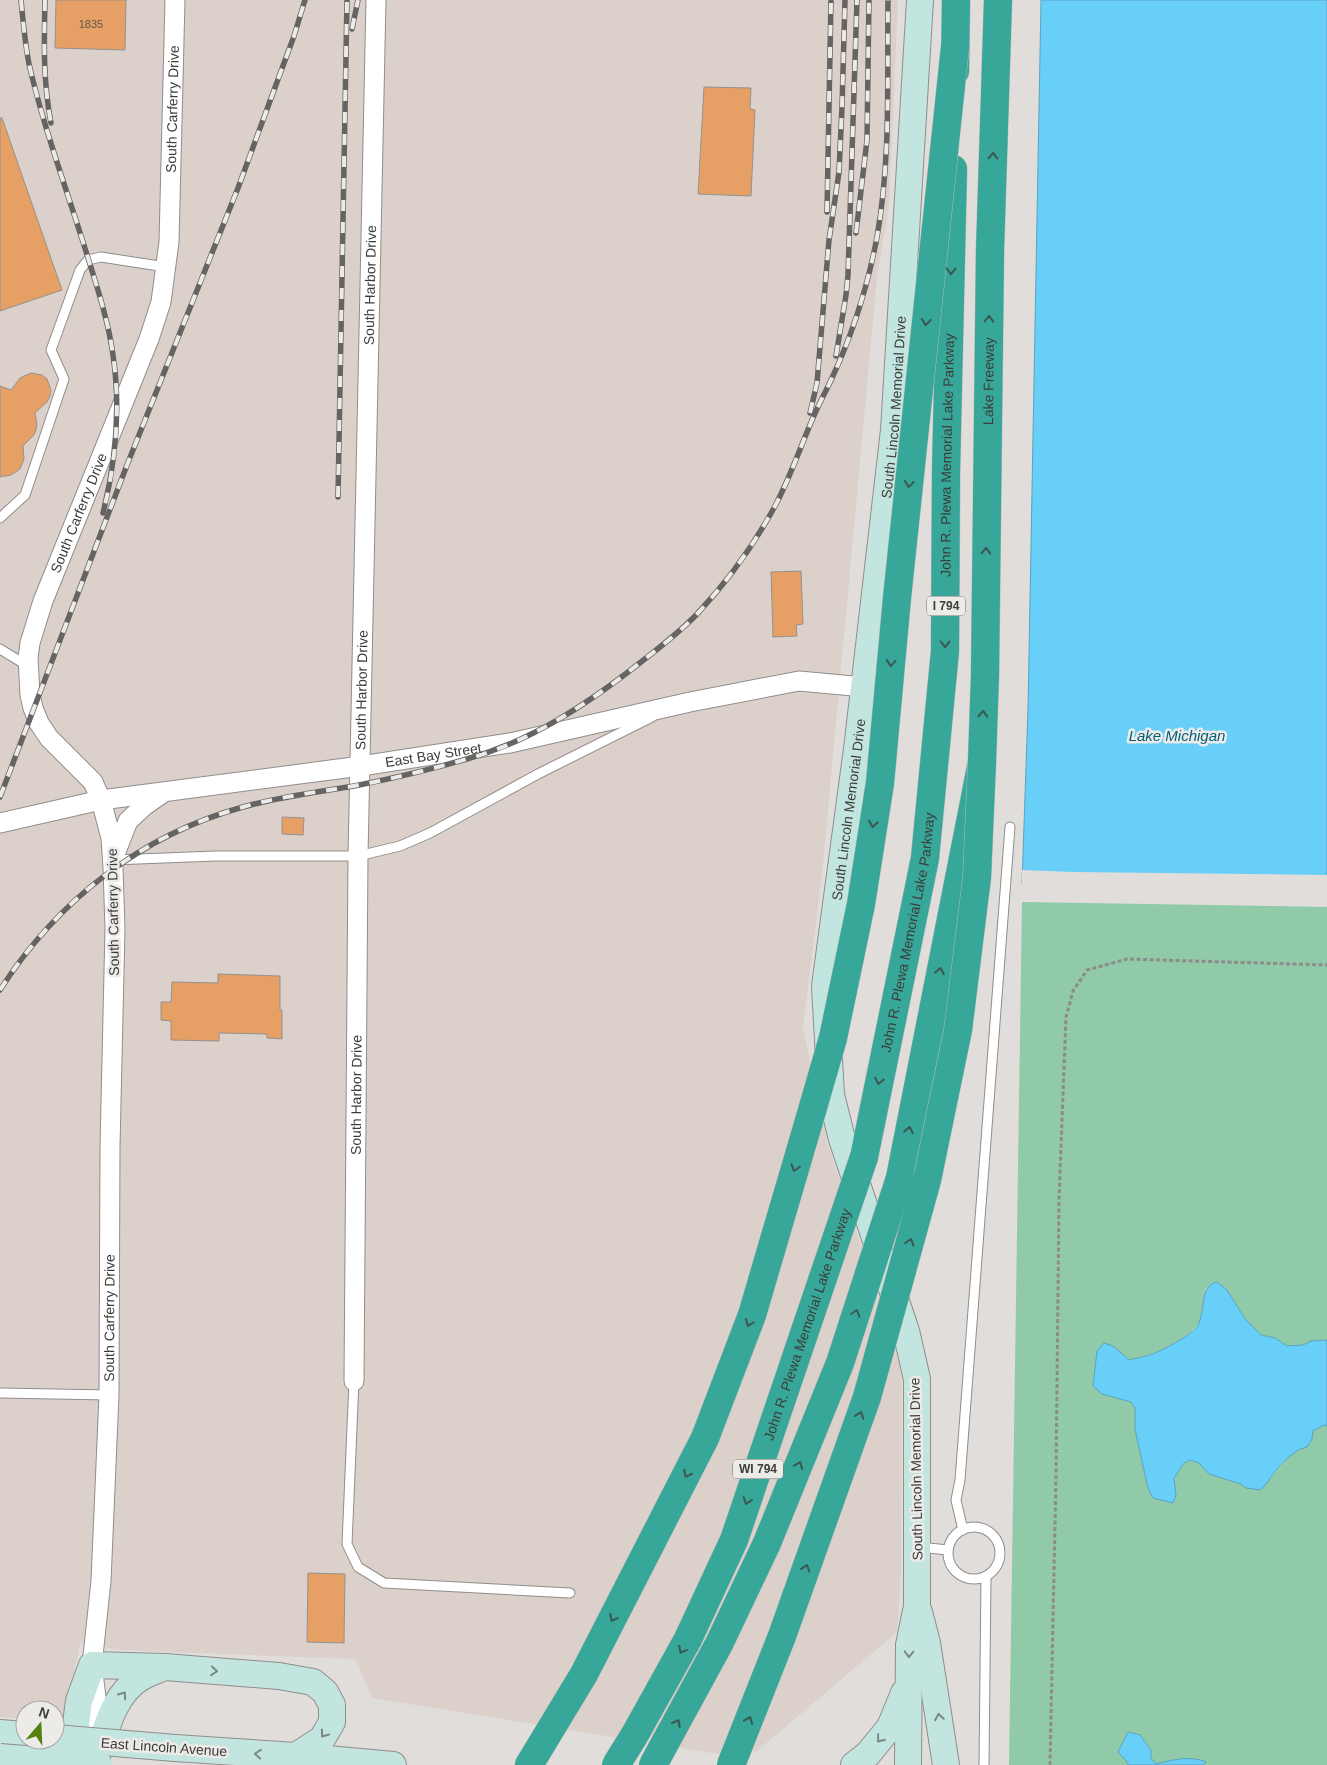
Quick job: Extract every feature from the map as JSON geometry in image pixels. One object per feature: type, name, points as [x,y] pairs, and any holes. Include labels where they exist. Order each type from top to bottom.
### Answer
[{"type":"highway","name":"I 794","points":[[955,48],[956,0]]},
{"type":"highway","name":"Lake Freeway","points":[[982,762],[985,675],[990,251],[998,0]]},
{"type":"highway","name":"John R. Plewa Memorial Lake Parkway","points":[[616,1765],[688,1639],[734,1540],[864,1157],[925,858],[945,652],[946,472],[955,48]]},
{"type":"highway","points":[[529,1765],[584,1674],[705,1438],[752,1315],[834,1038],[861,904],[880,783],[899,579],[955,48]]},
{"type":"highway","name":"I 794","points":[[900,1178],[982,762]]},
{"type":"highway","points":[[730,1765],[782,1636],[867,1397],[927,1180],[958,1030],[977,877],[982,762]]},
{"type":"highway","name":"WI 794","points":[[653,1765],[719,1644],[767,1543],[840,1363],[900,1178]]},
{"type":"street","name":"South Carferry Drive","points":[[97,1762],[97,1705],[92,1665],[101,1581],[109,1395],[110,1147],[115,928],[111,838],[101,800],[93,782],[58,748],[39,723],[30,695],[28,666],[30,643],[43,601],[149,339],[161,302],[169,242],[175,0]]},
{"type":"street","name":"South Harbor Drive","points":[[354,1381],[358,856],[376,0]]},
{"type":"street","name":"South Lincoln Memorial Drive","points":[[908,1765],[909,1645],[918,1606],[917,1379],[906,1331],[842,1139],[831,1095],[825,986],[864,687],[894,430],[920,0]]},
{"type":"street","name":"East Bay Street","points":[[0,823],[101,800],[361,766],[510,743],[678,705],[800,681],[864,687]]},
{"type":"street","points":[[112,860],[128,820],[144,806],[165,792]]},
{"type":"street","name":"South Lincoln Memorial Drive","points":[[918,1606],[927,1643],[946,1765]]},
{"type":"street","name":"South Carferry Drive","points":[[71,1765],[79,1701],[92,1665]]},
{"type":"street","points":[[92,1665],[165,1667],[279,1676],[313,1682],[326,1692],[332,1705],[332,1722],[322,1739],[296,1756]]},
{"type":"street","points":[[97,1762],[112,1712],[126,1690],[140,1678],[165,1667]]},
{"type":"street","points":[[854,1765],[868,1754],[890,1727],[909,1680]]},
{"type":"street","points":[[0,1733],[15,1734]]},
{"type":"street","name":"East Lincoln Avenue","points":[[65,1739],[393,1765]]},
{"type":"street","name":"East Lincoln Avenue","points":[[0,1757],[97,1762]]},
{"type":"lane","points":[[0,518],[25,496],[64,379],[51,350],[80,270],[88,260],[101,257],[166,267]]},
{"type":"lane","points":[[0,649],[28,666]]},
{"type":"lane","points":[[112,860],[216,856],[358,856],[400,846],[430,833],[538,774],[678,705]]},
{"type":"lane","points":[[964,1530],[956,1500],[960,1480],[1010,827]]},
{"type":"lane","points":[[354,1381],[347,1544],[358,1566],[384,1583],[570,1593]]},
{"type":"lane","points":[[0,1393],[109,1395]]},
{"type":"lane","points":[[972,1527],[981,1528],[995,1538],[999,1546],[998,1564],[986,1576],[970,1579],[956,1572],[951,1566],[948,1550],[951,1541],[956,1534],[964,1530],[972,1527]]},
{"type":"lane","points":[[918,1547],[948,1550]]},
{"type":"lane","points":[[984,1765],[986,1576]]},
{"type":"path","points":[[1050,1765],[1059,1199],[1066,1017],[1072,991],[1087,970],[1127,960],[1327,965]]},
{"type":"shaded area","points":[[0,0],[898,0],[889,205],[877,277],[822,875],[803,1028],[828,1144],[902,1371],[901,1575],[897,1632],[757,1751],[718,1754],[372,1698],[355,1659],[120,1650],[80,1643],[65,1717],[65,1700],[15,1700],[15,1718],[0,1717]]},
{"type":"green space","points":[[1022,902],[1327,907],[1327,1340],[1287,1346],[1275,1338],[1261,1335],[1245,1319],[1227,1290],[1206,1288],[1201,1319],[1187,1335],[1172,1345],[1158,1352],[1129,1360],[1113,1346],[1102,1394],[1131,1402],[1135,1408],[1135,1429],[1148,1488],[1176,1495],[1174,1478],[1184,1463],[1191,1460],[1199,1463],[1209,1474],[1241,1484],[1246,1488],[1271,1478],[1289,1456],[1312,1439],[1313,1431],[1324,1425],[1327,1426],[1327,1765],[1204,1765],[1206,1762],[1175,1760],[1156,1764],[1151,1758],[1151,1750],[1140,1735],[1128,1765],[1009,1765]]},
{"type":"water","name":"Lake Michigan","points":[[1041,0],[1327,0],[1327,889],[1022,883],[1028,709]]},
{"type":"water","points":[[1217,1282],[1227,1290],[1245,1319],[1261,1335],[1275,1338],[1287,1346],[1327,1340],[1327,1426],[1324,1425],[1313,1431],[1312,1439],[1307,1447],[1287,1459],[1261,1490],[1246,1488],[1241,1484],[1209,1474],[1199,1463],[1190,1460],[1184,1463],[1174,1478],[1176,1495],[1173,1503],[1153,1498],[1148,1488],[1135,1429],[1135,1408],[1131,1402],[1102,1394],[1093,1386],[1097,1351],[1104,1343],[1113,1346],[1129,1360],[1149,1355],[1175,1343],[1196,1328],[1207,1289]]},
{"type":"water","points":[[1128,1732],[1140,1735],[1151,1750],[1151,1758],[1156,1764],[1188,1759],[1206,1762],[1204,1765],[1128,1765],[1118,1752]]},
{"type":"pier","points":[[1022,870],[1327,875],[1327,891],[1022,885]]},
{"type":"building","points":[[56,0],[126,0],[125,50],[55,48]]},
{"type":"building","points":[[704,87],[751,88],[750,109],[755,110],[751,196],[698,194]]},
{"type":"building","points":[[0,118],[2,118],[62,290],[0,311]]},
{"type":"building","points":[[31,373],[42,375],[47,379],[51,390],[50,396],[47,402],[35,413],[36,430],[34,435],[23,446],[24,459],[20,469],[11,475],[0,477],[0,386],[11,390],[20,378]]},
{"type":"building","points":[[801,571],[803,624],[796,625],[797,636],[773,637],[771,572]]},
{"type":"building","points":[[282,817],[304,818],[303,835],[282,834]]},
{"type":"building","points":[[218,974],[280,976],[282,1039],[267,1038],[267,1034],[219,1033],[219,1041],[171,1040],[171,1021],[161,1020],[161,1002],[171,1002],[172,982],[218,983]]},
{"type":"building","points":[[308,1573],[345,1574],[344,1643],[307,1642]]},
{"type":"railway","points":[[21,0],[29,64],[48,132],[101,300],[113,355],[117,395],[116,435],[103,513]]},
{"type":"railway","points":[[45,0],[45,77],[51,123]]},
{"type":"railway","points":[[0,797],[127,465],[238,188],[294,36],[305,0]]},
{"type":"railway","points":[[338,497],[347,0]]},
{"type":"railway","points":[[352,29],[358,0]]},
{"type":"railway","points":[[827,212],[831,0]]},
{"type":"railway","points":[[810,413],[817,383],[829,240],[839,172],[845,0]]},
{"type":"railway","points":[[836,356],[848,275],[857,0]]},
{"type":"railway","points":[[856,233],[867,140],[869,0]]},
{"type":"railway","points":[[0,990],[23,958],[75,900],[136,854],[170,835],[206,819],[243,807],[413,773],[467,759],[514,742],[559,719],[601,692],[670,639],[708,602],[749,549],[781,495],[816,411],[840,361],[864,291],[877,237],[884,178],[887,119],[888,0]]}]
